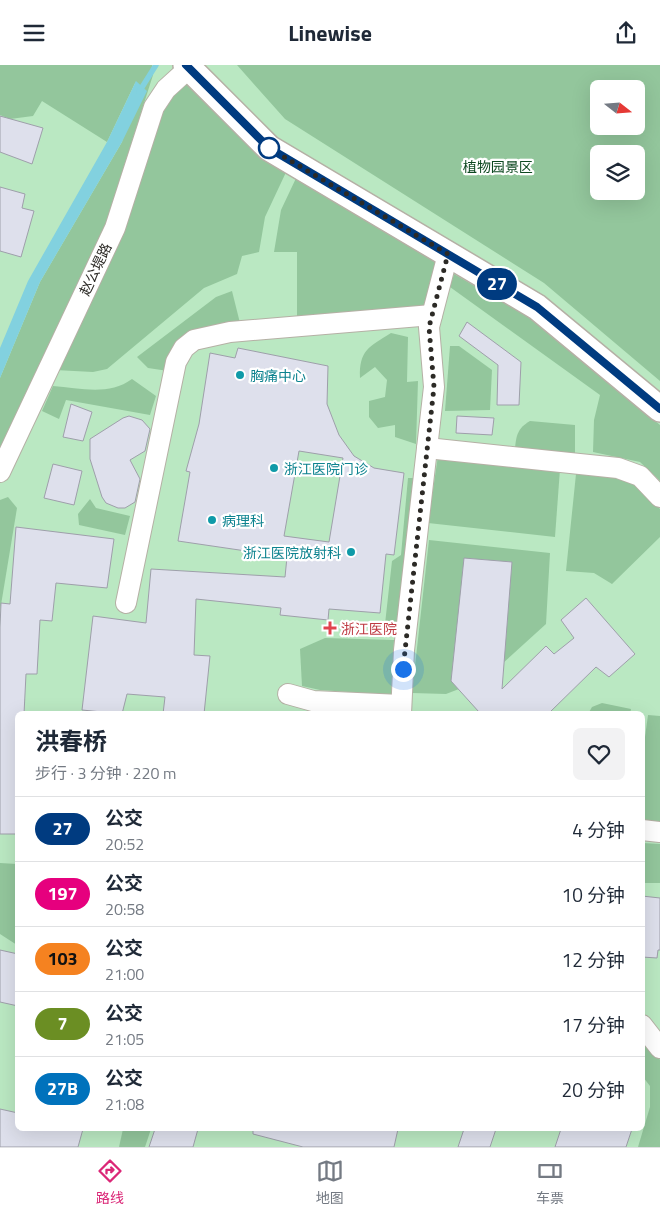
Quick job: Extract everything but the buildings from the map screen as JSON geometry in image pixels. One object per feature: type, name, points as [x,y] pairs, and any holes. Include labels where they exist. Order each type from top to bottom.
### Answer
[{"type":"main road","points":[[187,67],[269,148],[537,307],[660,409]]},
{"type":"street","name":"赵公堤路","points":[[0,472],[115,228],[154,107],[166,89],[187,67]]},
{"type":"street","points":[[288,694],[312,701],[401,709],[404,651],[434,387],[429,327],[448,254]]},
{"type":"street","points":[[126,603],[176,361],[184,348],[194,340],[230,332],[432,315]]},
{"type":"street","points":[[427,448],[618,468],[640,476],[660,497]]},
{"type":"street","points":[[645,830],[660,832]]},
{"type":"street","points":[[645,1029],[660,1048]]},
{"type":"green space","points":[[0,65],[660,65],[660,1147],[0,1147]]},
{"type":"green space","points":[[0,65],[152,65],[153,75],[106,223],[0,452],[0,378],[40,282],[122,142],[136,81],[107,142],[42,101],[33,116],[10,119],[0,115]]},
{"type":"green space","name":"植物园景区","points":[[237,65],[660,65],[660,381],[544,283],[285,119]]},
{"type":"green space","points":[[188,83],[288,168],[265,217],[259,252],[242,256],[237,274],[204,288],[107,369],[93,372],[55,370],[166,103]]},
{"type":"green space","points":[[298,174],[434,257],[436,266],[426,309],[297,319],[297,252],[274,252],[281,210]]},
{"type":"green space","points":[[454,274],[534,320],[660,425],[660,481],[640,462],[593,452],[594,420],[600,395],[450,287]]},
{"type":"green space","points":[[232,291],[240,323],[192,332],[168,371],[148,368],[137,357],[216,297]]},
{"type":"green space","points":[[391,333],[408,337],[407,382],[418,381],[416,444],[395,437],[395,425],[378,428],[369,417],[369,401],[385,397],[387,380],[375,367],[360,378],[361,361],[367,350]]},
{"type":"green space","points":[[450,346],[459,346],[492,370],[490,410],[445,411]]},
{"type":"green space","points":[[132,379],[156,396],[150,415],[66,400],[59,419],[42,411],[53,386],[94,390],[114,388]]},
{"type":"green space","points":[[530,421],[575,425],[575,456],[515,449],[518,432]]},
{"type":"green space","points":[[438,456],[560,469],[555,537],[428,523]]},
{"type":"green space","points":[[576,474],[614,478],[635,484],[660,509],[660,537],[612,584],[594,573],[566,571]]},
{"type":"green space","points":[[408,478],[416,478],[399,625],[385,624],[392,561],[401,555]]},
{"type":"green space","points":[[8,497],[17,508],[0,611],[0,500]]},
{"type":"green space","points":[[90,499],[96,508],[130,516],[125,535],[79,525],[78,514]]},
{"type":"green space","points":[[429,540],[550,553],[546,624],[492,673],[517,711],[472,684],[446,694],[412,693]]},
{"type":"green space","points":[[325,638],[394,640],[391,695],[320,690],[302,686],[300,649]]},
{"type":"green space","points":[[602,703],[631,709],[631,711],[590,711],[592,707]]},
{"type":"green space","points":[[648,715],[660,716],[660,822],[645,820],[645,737]]},
{"type":"green space","points":[[645,843],[660,844],[660,883],[645,883]]},
{"type":"green space","points":[[0,863],[15,864],[15,944],[0,934]]},
{"type":"green space","points":[[645,1040],[652,1046],[660,1060],[660,1147],[638,1147],[643,1131],[645,1131],[650,1107],[650,1086],[645,1080]]},
{"type":"green space","points":[[123,1131],[150,1131],[145,1147],[119,1147]]},
{"type":"water","points":[[136,81],[147,91],[122,142],[40,282],[0,378],[0,348],[28,281],[107,142]]},
{"type":"waterway","points":[[139,92],[156,65]]},
{"type":"bus line","name":"27","points":[[186,65],[198,80],[269,148],[537,307],[660,409]]},
{"type":"place","name":"胸痛中心","points":[[240,375]]},
{"type":"place","name":"浙江医院门诊","points":[[274,468]]},
{"type":"place","name":"病理科","points":[[212,520]]},
{"type":"place","name":"浙江医院放射科","points":[[351,552]]},
{"type":"place","name":"浙江医院","points":[[330,628]]},
{"type":"route","points":[[269,148],[448,254],[429,327],[434,387],[403,669]]}]
